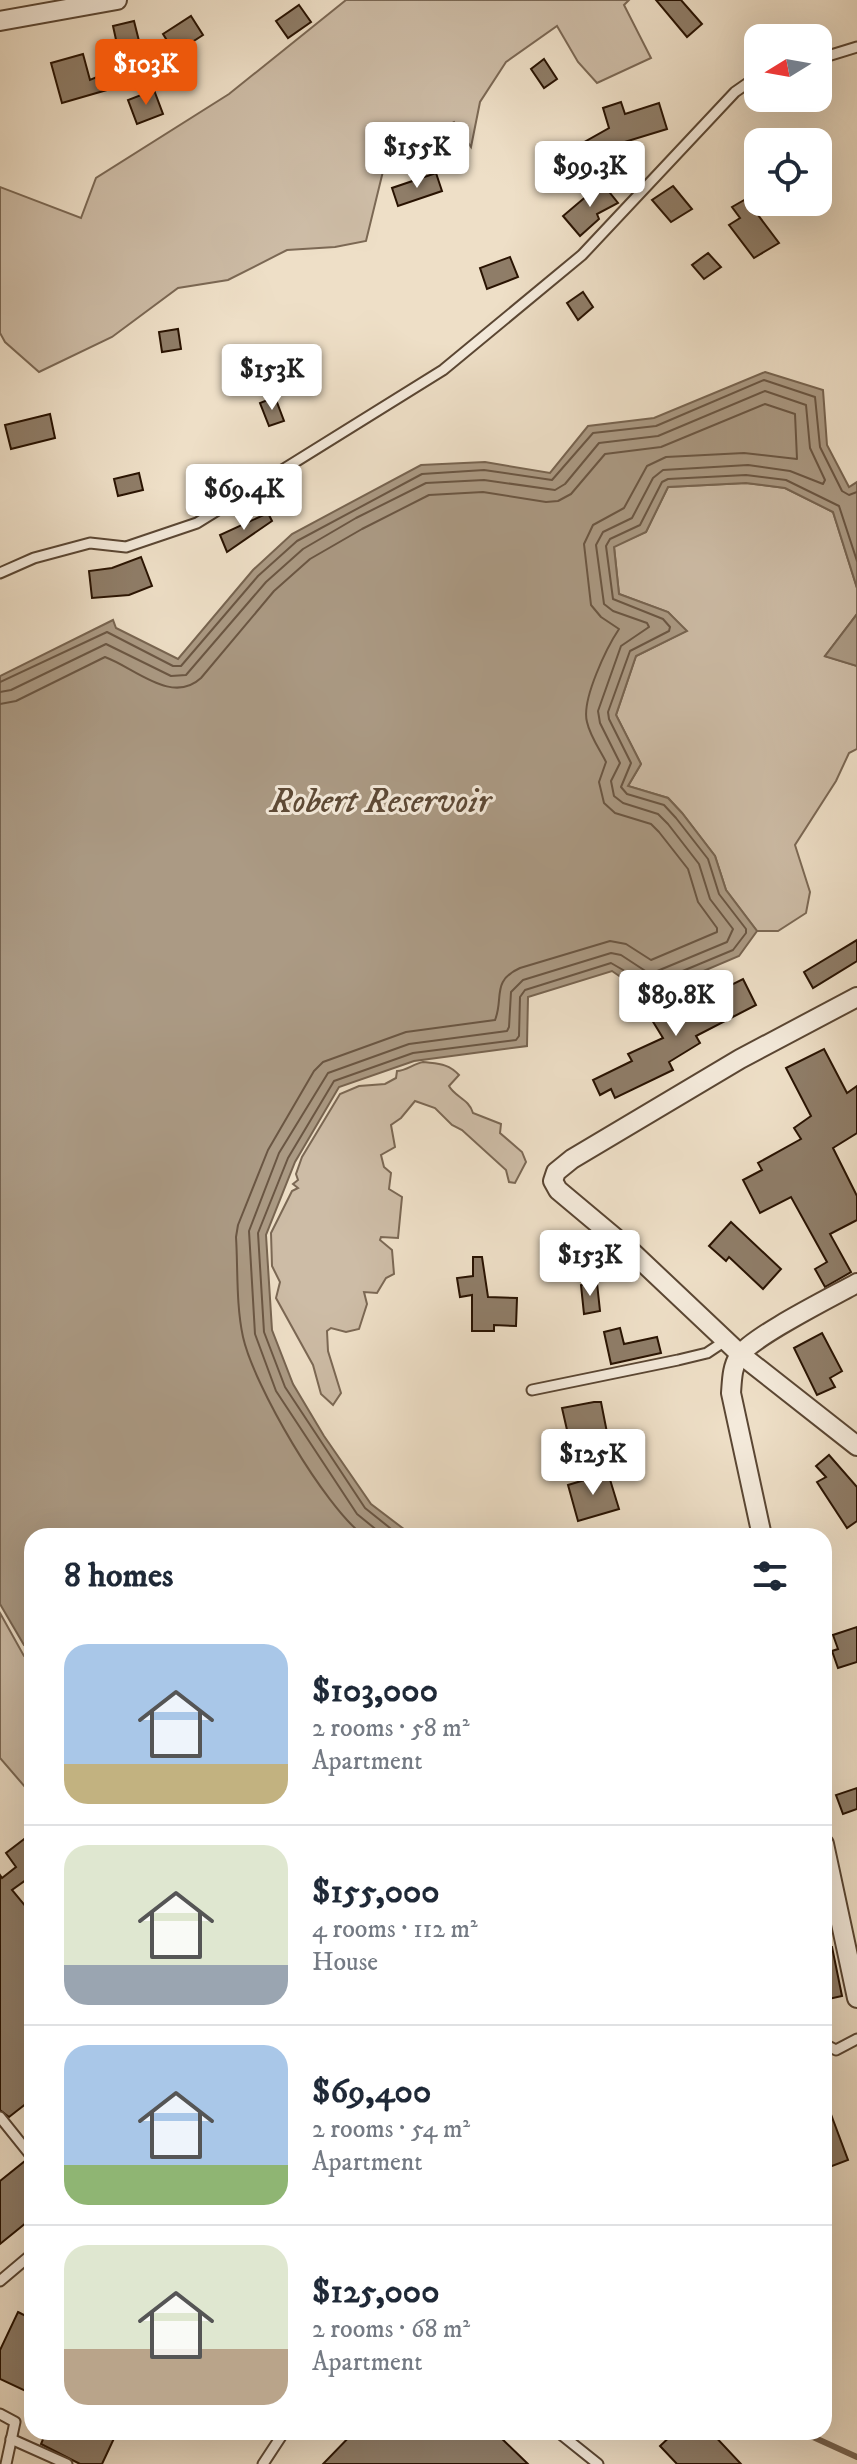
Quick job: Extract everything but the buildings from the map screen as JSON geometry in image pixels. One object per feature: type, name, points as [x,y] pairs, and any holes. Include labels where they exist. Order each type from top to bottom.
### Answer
[{"type":"street","points":[[0,21],[117,0]]},
{"type":"street","points":[[857,997],[699,1083],[572,1159],[556,1172],[553,1181],[558,1190],[632,1252],[725,1341],[857,1446]]},
{"type":"street","points":[[760,1528],[731,1393],[733,1371],[740,1354],[772,1331],[857,1283]]},
{"type":"street","points":[[832,1881],[857,1998]]},
{"type":"lane","points":[[832,55],[857,47]]},
{"type":"lane","points":[[0,573],[34,558],[90,543],[126,547],[197,523],[443,370],[582,255],[744,86]]},
{"type":"lane","points":[[532,1390],[707,1353],[725,1341]]},
{"type":"lane","points":[[832,2048],[836,2050],[857,2039]]},
{"type":"lane","points":[[0,2117],[24,2147]]},
{"type":"lane","points":[[0,2281],[24,2261]]},
{"type":"lane","points":[[0,2414],[15,2422],[6,2464]]},
{"type":"lane","points":[[11,2439],[67,2464]]},
{"type":"lane","points":[[263,2464],[279,2440]]},
{"type":"lane","points":[[568,2440],[598,2464]]},
{"type":"shaded area","points":[[346,0],[629,0],[624,5],[651,58],[597,83],[578,62],[557,26],[506,62],[480,102],[471,147],[454,122],[386,159],[366,241],[335,247],[287,250],[228,280],[178,288],[112,337],[39,372],[5,342],[0,333],[0,187],[81,218],[96,178],[229,94]]},
{"type":"shaded area","points":[[746,483],[785,488],[833,512],[857,588],[857,614],[825,656],[857,666],[857,749],[849,753],[836,781],[795,845],[810,892],[806,913],[778,931],[757,931],[726,890],[715,856],[668,798],[628,786],[641,764],[616,715],[636,656],[686,631],[668,612],[619,594],[614,546],[646,532],[668,487]]},
{"type":"shaded area","points":[[423,1062],[447,1066],[455,1071],[459,1075],[449,1086],[452,1090],[473,1113],[501,1124],[500,1133],[522,1152],[526,1162],[515,1183],[509,1182],[506,1170],[462,1130],[452,1125],[435,1108],[415,1101],[391,1125],[395,1147],[381,1155],[384,1167],[391,1173],[389,1189],[402,1197],[398,1238],[381,1237],[380,1240],[392,1250],[394,1274],[386,1278],[377,1293],[364,1292],[367,1304],[359,1329],[346,1332],[331,1328],[327,1331],[328,1351],[341,1393],[333,1405],[321,1394],[313,1365],[276,1298],[280,1282],[272,1266],[271,1233],[292,1191],[298,1188],[293,1184],[298,1180],[296,1174],[302,1157],[340,1094],[359,1086],[385,1084],[396,1078],[397,1071]]},
{"type":"shaded area","points":[[0,1613],[24,1656],[24,1786],[0,1758]]},
{"type":"water","name":"Robert Reservoir","points":[[765,372],[823,390],[827,445],[849,487],[857,482],[857,588],[833,512],[785,488],[746,483],[668,487],[646,532],[614,547],[619,594],[668,612],[687,631],[636,656],[616,715],[641,764],[628,786],[668,798],[682,813],[715,856],[726,890],[757,931],[739,956],[647,995],[612,971],[528,997],[527,1046],[414,1061],[339,1087],[295,1162],[266,1235],[272,1330],[293,1384],[324,1436],[371,1504],[402,1528],[24,1528],[24,1645],[0,1604],[0,676],[113,620],[116,628],[178,659],[253,570],[292,534],[421,465],[485,462],[550,473],[588,426],[654,418]]},
{"type":"water","points":[[857,614],[857,666],[824,656],[825,656]]},
{"type":"waterway","points":[[820,2440],[857,2457]]}]
